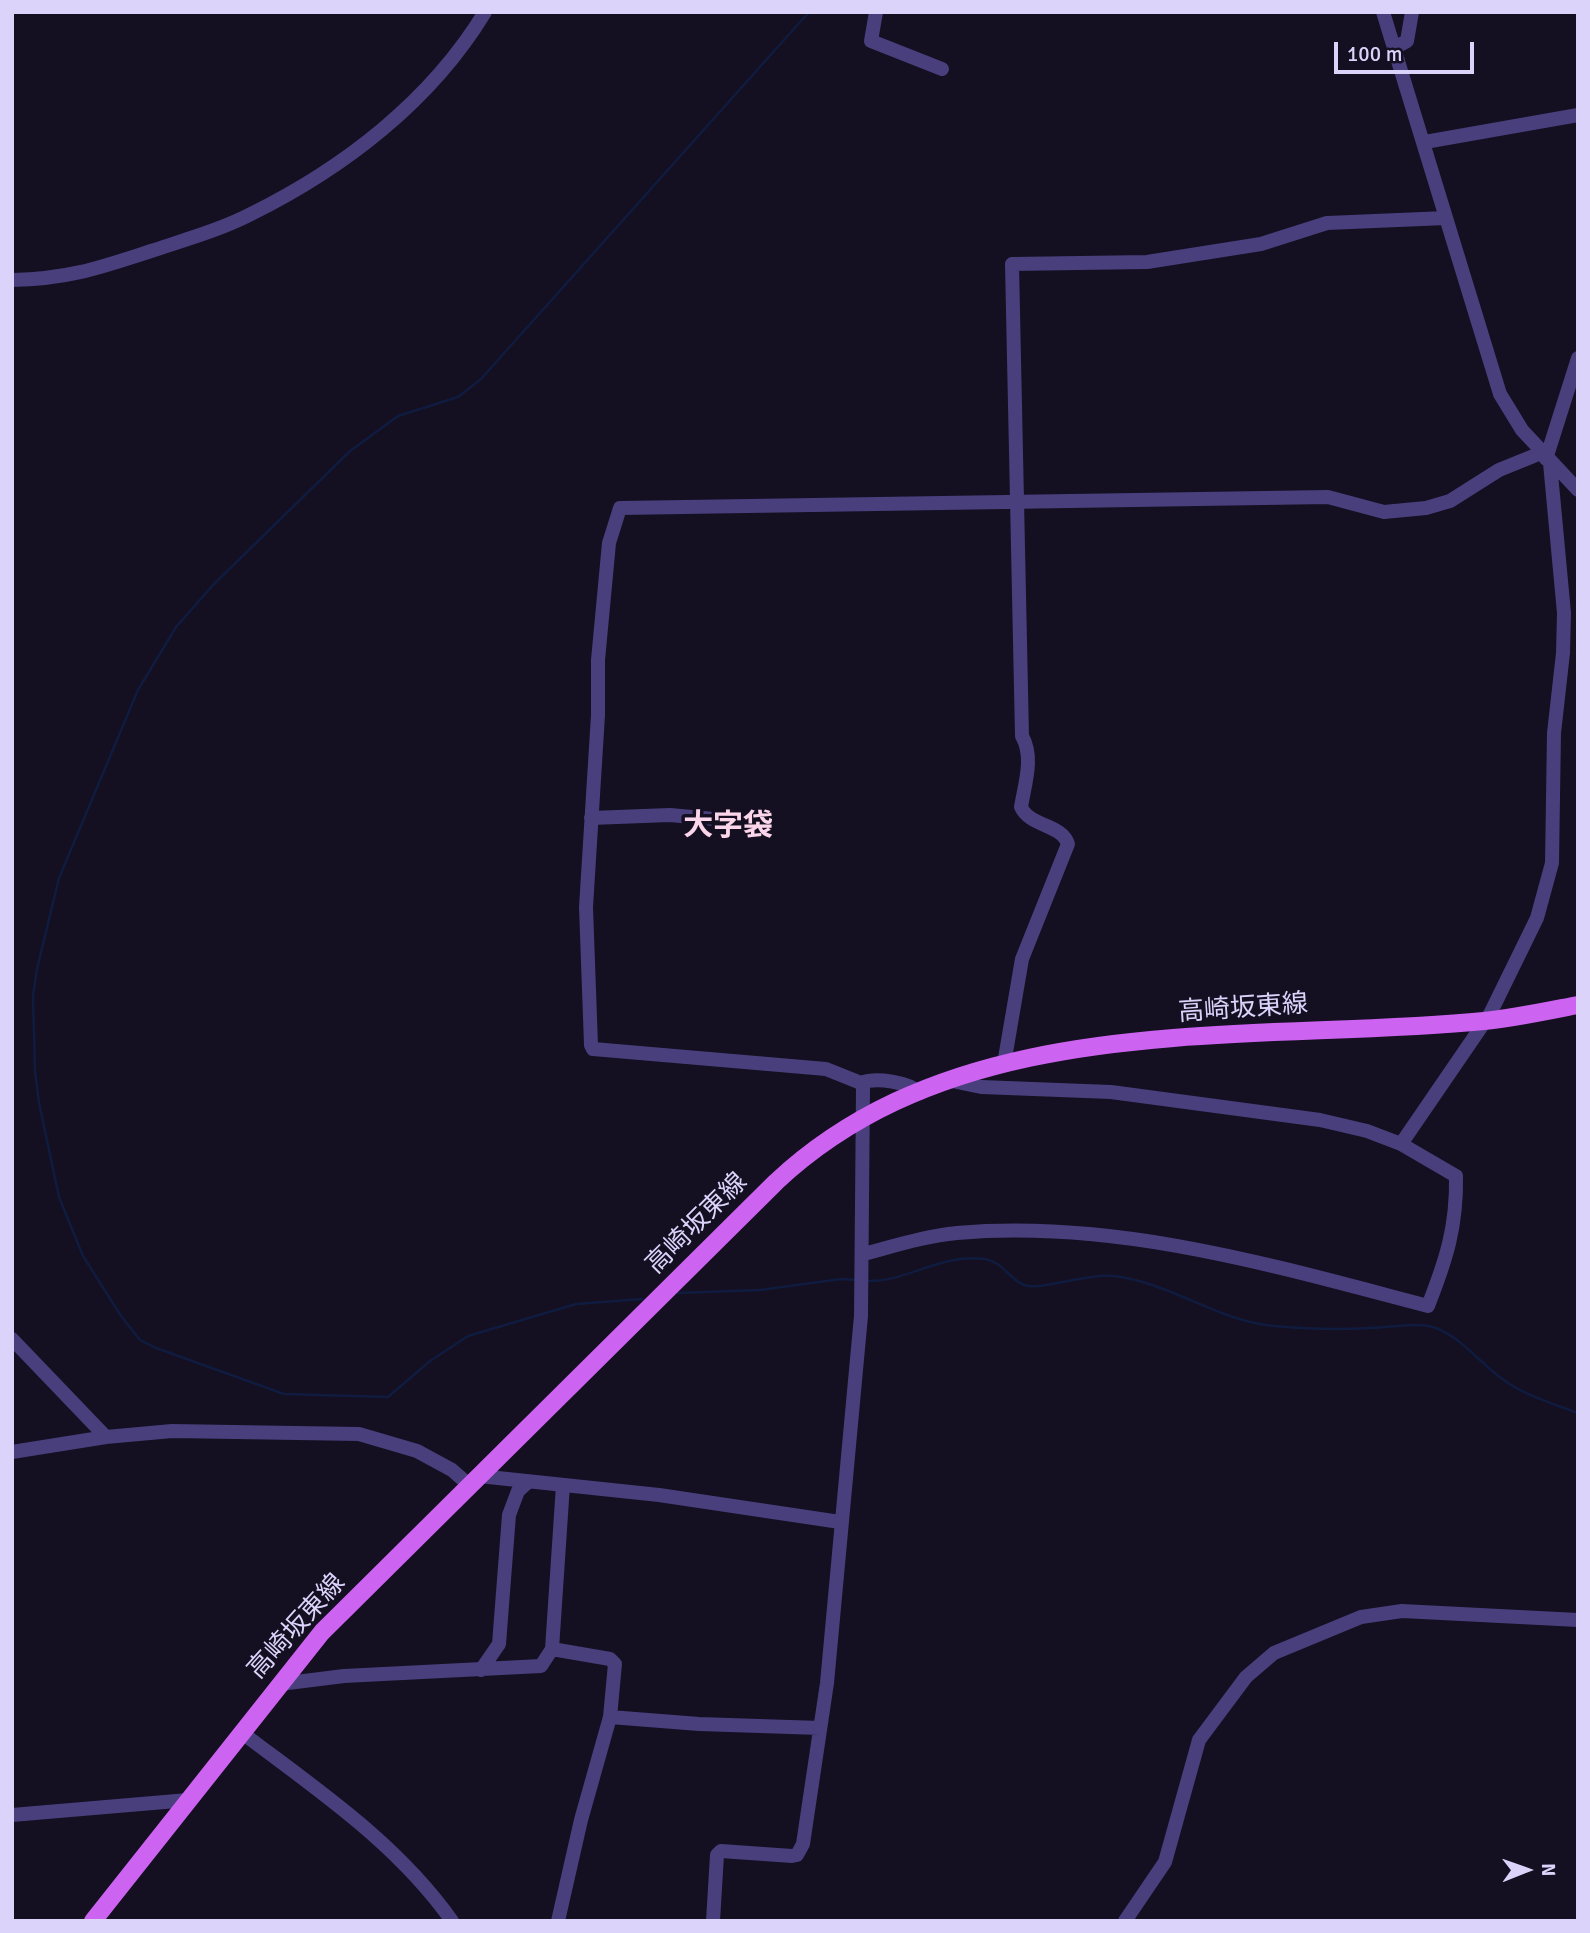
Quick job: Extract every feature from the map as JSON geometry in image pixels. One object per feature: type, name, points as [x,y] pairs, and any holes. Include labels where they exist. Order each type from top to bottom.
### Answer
[{"type":"main road","name":"高崎坂東線","points":[[93,1921],[322,1632],[797,1162],[863,1117],[952,1081],[1004,1065],[1128,1043],[1485,1021],[1578,1005]]},
{"type":"street","points":[[12,280],[54,279],[100,270],[250,215],[310,181],[391,125],[461,51],[485,12]]},
{"type":"street","points":[[876,12],[871,41],[942,69]]},
{"type":"street","points":[[1383,12],[1500,394],[1522,430],[1545,459],[1578,490]]},
{"type":"street","points":[[1394,48],[1407,41],[1412,12]]},
{"type":"street","points":[[1425,142],[1578,115]]},
{"type":"street","points":[[1004,1065],[1022,959],[1068,844],[1062,835],[1031,819],[1021,807],[1029,747],[1021,736],[1012,264],[1147,261],[1261,244],[1327,223],[1446,218]]},
{"type":"street","points":[[1401,1144],[1485,1021],[1537,918],[1552,863],[1554,733],[1563,653],[1564,613],[1545,459],[1578,358]]},
{"type":"street","points":[[920,1093],[914,1087],[869,1080],[861,1083],[826,1069],[593,1049],[586,919],[598,660],[610,543],[620,508],[1328,497],[1372,510],[1397,512],[1450,501],[1499,470],[1545,459]]},
{"type":"street","points":[[591,818],[670,815],[713,819]]},
{"type":"street","points":[[863,1254],[956,1233],[1086,1234],[1224,1252],[1428,1306],[1451,1246],[1455,1222],[1456,1177],[1401,1144],[1367,1131],[1320,1120],[1225,1106],[1111,1092],[981,1087],[952,1081]]},
{"type":"street","points":[[713,1921],[717,1855],[721,1851],[792,1856],[801,1850],[820,1728],[860,1329],[863,1254],[861,1083]]},
{"type":"street","points":[[12,1339],[106,1437]]},
{"type":"street","points":[[12,1452],[106,1437],[172,1431],[225,1430],[373,1436],[417,1451],[475,1480],[528,1482],[659,1495],[840,1522]]},
{"type":"street","points":[[481,1670],[499,1644],[509,1515],[518,1491],[528,1482]]},
{"type":"street","points":[[280,1684],[344,1676],[535,1668],[546,1663],[552,1649],[563,1485]]},
{"type":"street","points":[[1125,1921],[1165,1863],[1199,1740],[1246,1677],[1274,1653],[1361,1617],[1402,1611],[1578,1620]]},
{"type":"street","points":[[552,1649],[614,1660],[610,1717],[581,1820],[558,1921]]},
{"type":"street","points":[[610,1717],[699,1724],[820,1728]]},
{"type":"street","points":[[241,1732],[349,1813],[420,1878],[452,1921]]},
{"type":"street","points":[[12,1815],[188,1800]]},
{"type":"waterway","points":[[642,1299],[576,1304],[468,1336],[430,1361],[388,1397],[284,1394],[156,1348],[140,1340],[121,1316],[83,1256],[59,1197],[39,1103],[35,1071],[33,996],[59,878],[138,690],[176,627],[213,585],[350,451],[398,416],[458,397],[481,379],[809,12]]},
{"type":"waterway","points":[[866,1281],[895,1278],[953,1260],[985,1259],[997,1263],[1024,1285],[1042,1286],[1090,1277],[1113,1276],[1154,1286],[1253,1323],[1334,1329],[1410,1325],[1433,1327],[1452,1336],[1501,1378],[1519,1389],[1578,1413]]},
{"type":"waterway","points":[[678,1293],[760,1290],[841,1279],[856,1280]]},
{"type":"district","name":"大字袋","points":[[728,827]]}]
